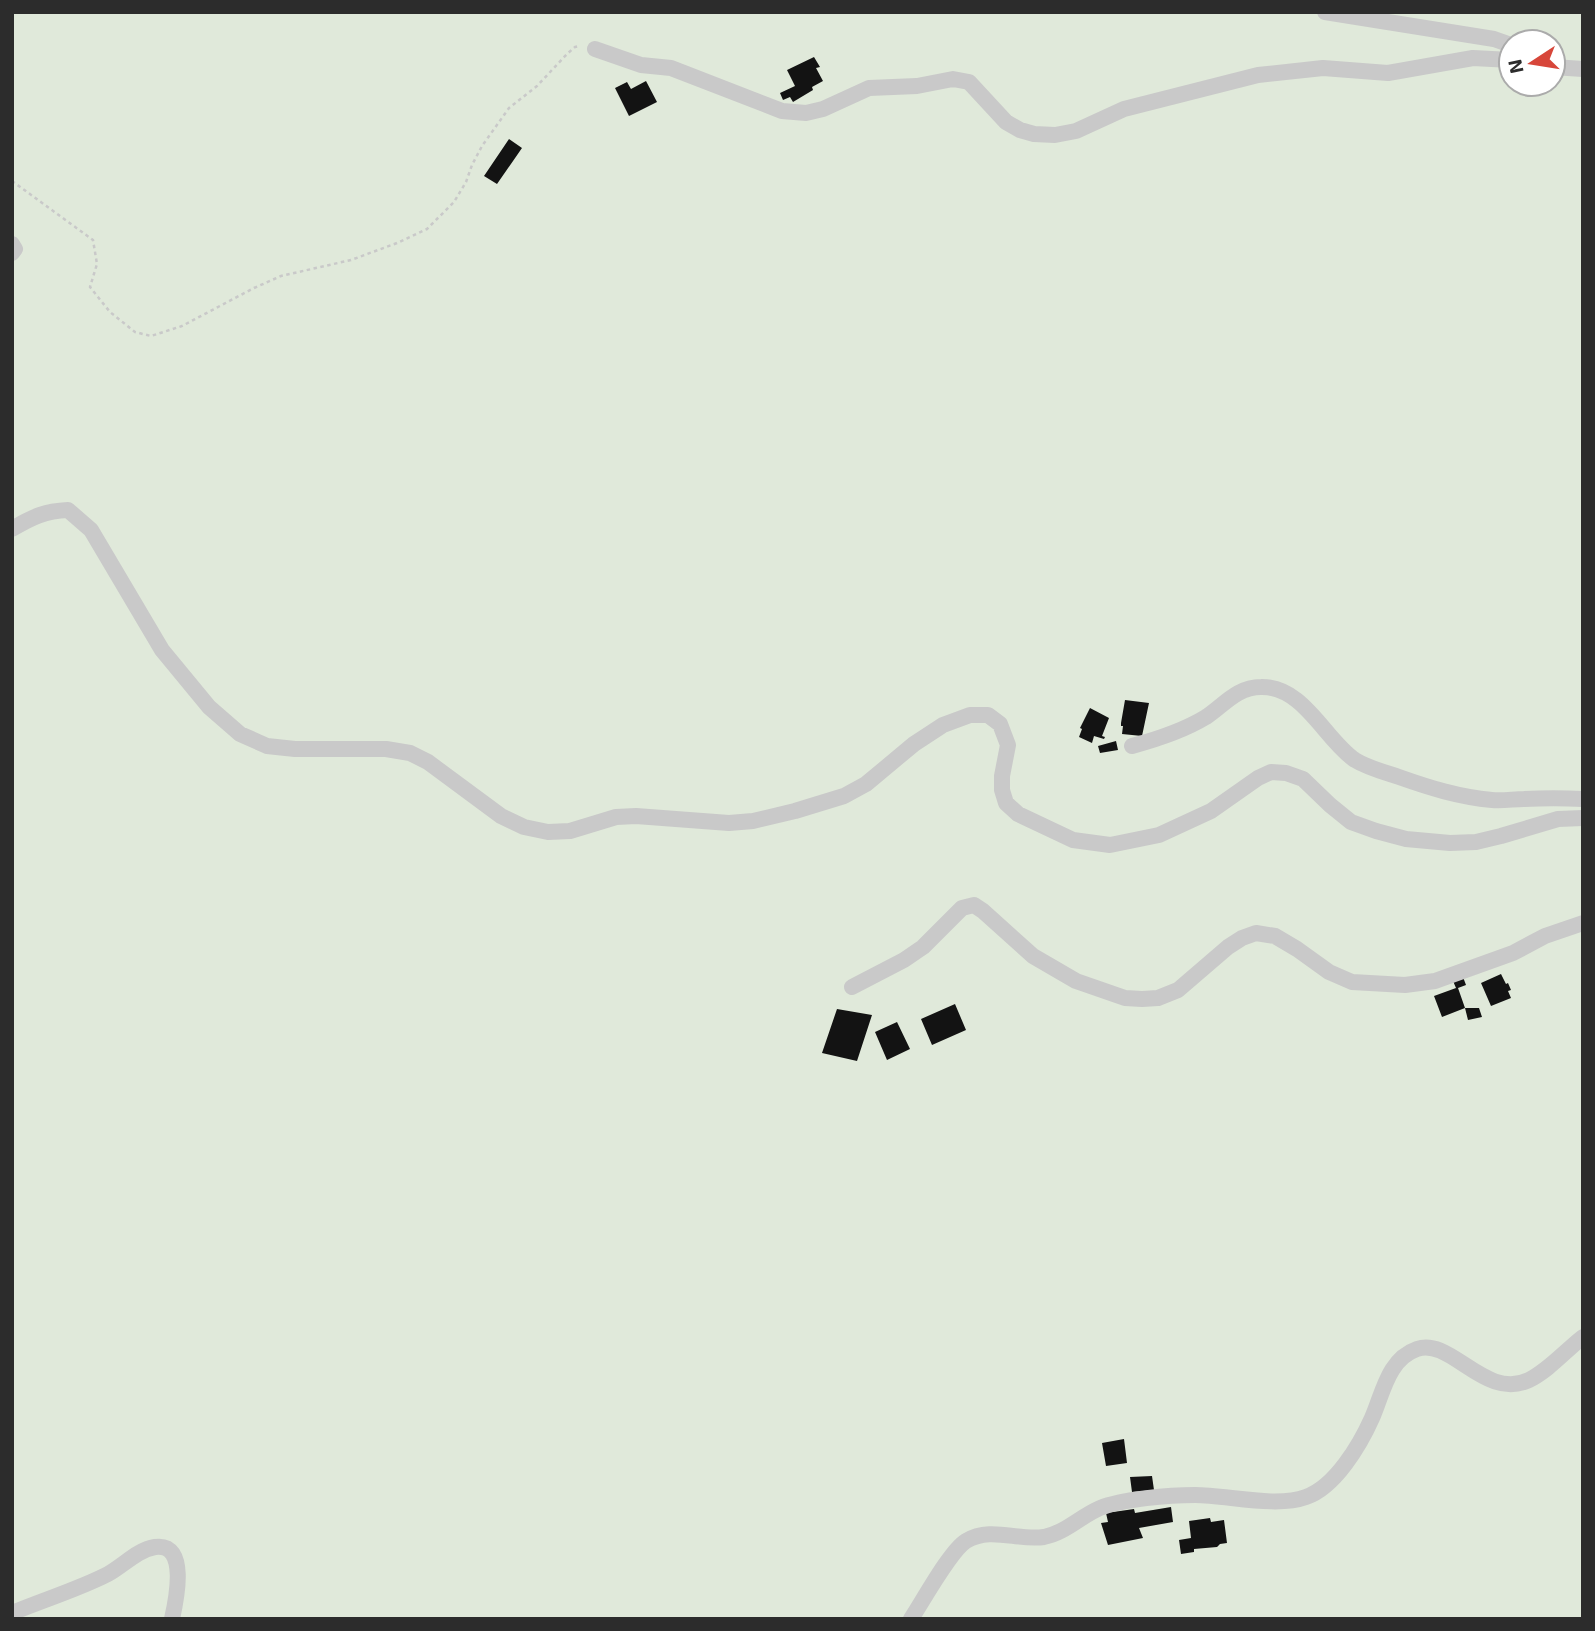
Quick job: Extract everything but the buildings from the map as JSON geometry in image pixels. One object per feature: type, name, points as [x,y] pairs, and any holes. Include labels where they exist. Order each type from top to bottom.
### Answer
[{"type":"street","points":[[1325,12],[1497,40]]},
{"type":"street","points":[[596,49],[641,65],[671,68],[782,111],[806,113],[823,109],[869,88],[917,86],[961,80],[969,82],[1006,122],[1034,134],[1055,135],[1076,131],[1124,108],[1258,75],[1324,68],[1388,73],[1472,58],[1497,59]]},
{"type":"street","points":[[12,244],[15,248],[12,253]]},
{"type":"street","points":[[12,529],[29,518],[49,511],[68,510],[91,530],[162,650],[208,707],[240,734],[267,746],[295,749],[386,749],[410,753],[428,762],[501,816],[524,827],[548,832],[570,831],[616,817],[729,823],[753,821],[795,811],[844,796],[866,784],[914,744],[943,725],[970,715],[988,715],[1000,724],[1008,745],[1002,776],[1006,803],[1018,814],[1073,840],[1110,845],[1159,835],[1211,811],[1271,772],[1286,773],[1303,779],[1351,822],[1406,839],[1450,843],[1476,842],[1558,819],[1583,818]]},
{"type":"street","points":[[1132,746],[1166,737],[1206,716],[1243,690],[1262,687],[1283,692],[1306,708],[1343,752],[1360,764],[1440,792],[1493,800],[1583,799]]},
{"type":"street","points":[[852,987],[904,960],[923,947],[962,908],[974,905],[1034,956],[1076,981],[1125,998],[1142,999],[1158,998],[1178,990],[1228,947],[1256,933],[1275,936],[1329,972],[1352,982],[1405,985],[1435,981],[1513,953],[1545,936],[1583,923]]},
{"type":"street","points":[[911,1619],[952,1555],[963,1542],[976,1536],[995,1533],[1031,1538],[1047,1536],[1104,1506],[1149,1498],[1197,1495],[1284,1501],[1304,1498],[1317,1492],[1332,1479],[1364,1437],[1395,1364],[1417,1349],[1429,1347],[1478,1374],[1513,1385],[1542,1373],[1583,1337]]},
{"type":"street","points":[[12,1613],[108,1574],[153,1547],[164,1548],[173,1554],[178,1566],[177,1595],[172,1619]]},
{"type":"path","points":[[12,181],[93,240],[97,264],[90,287],[110,312],[135,332],[151,337],[182,326],[281,276],[351,260],[427,229],[454,202],[482,146],[509,108],[537,86],[575,47],[596,49]]},
{"type":"green space","points":[[12,12],[1583,12],[1583,1619],[12,1619]]}]
